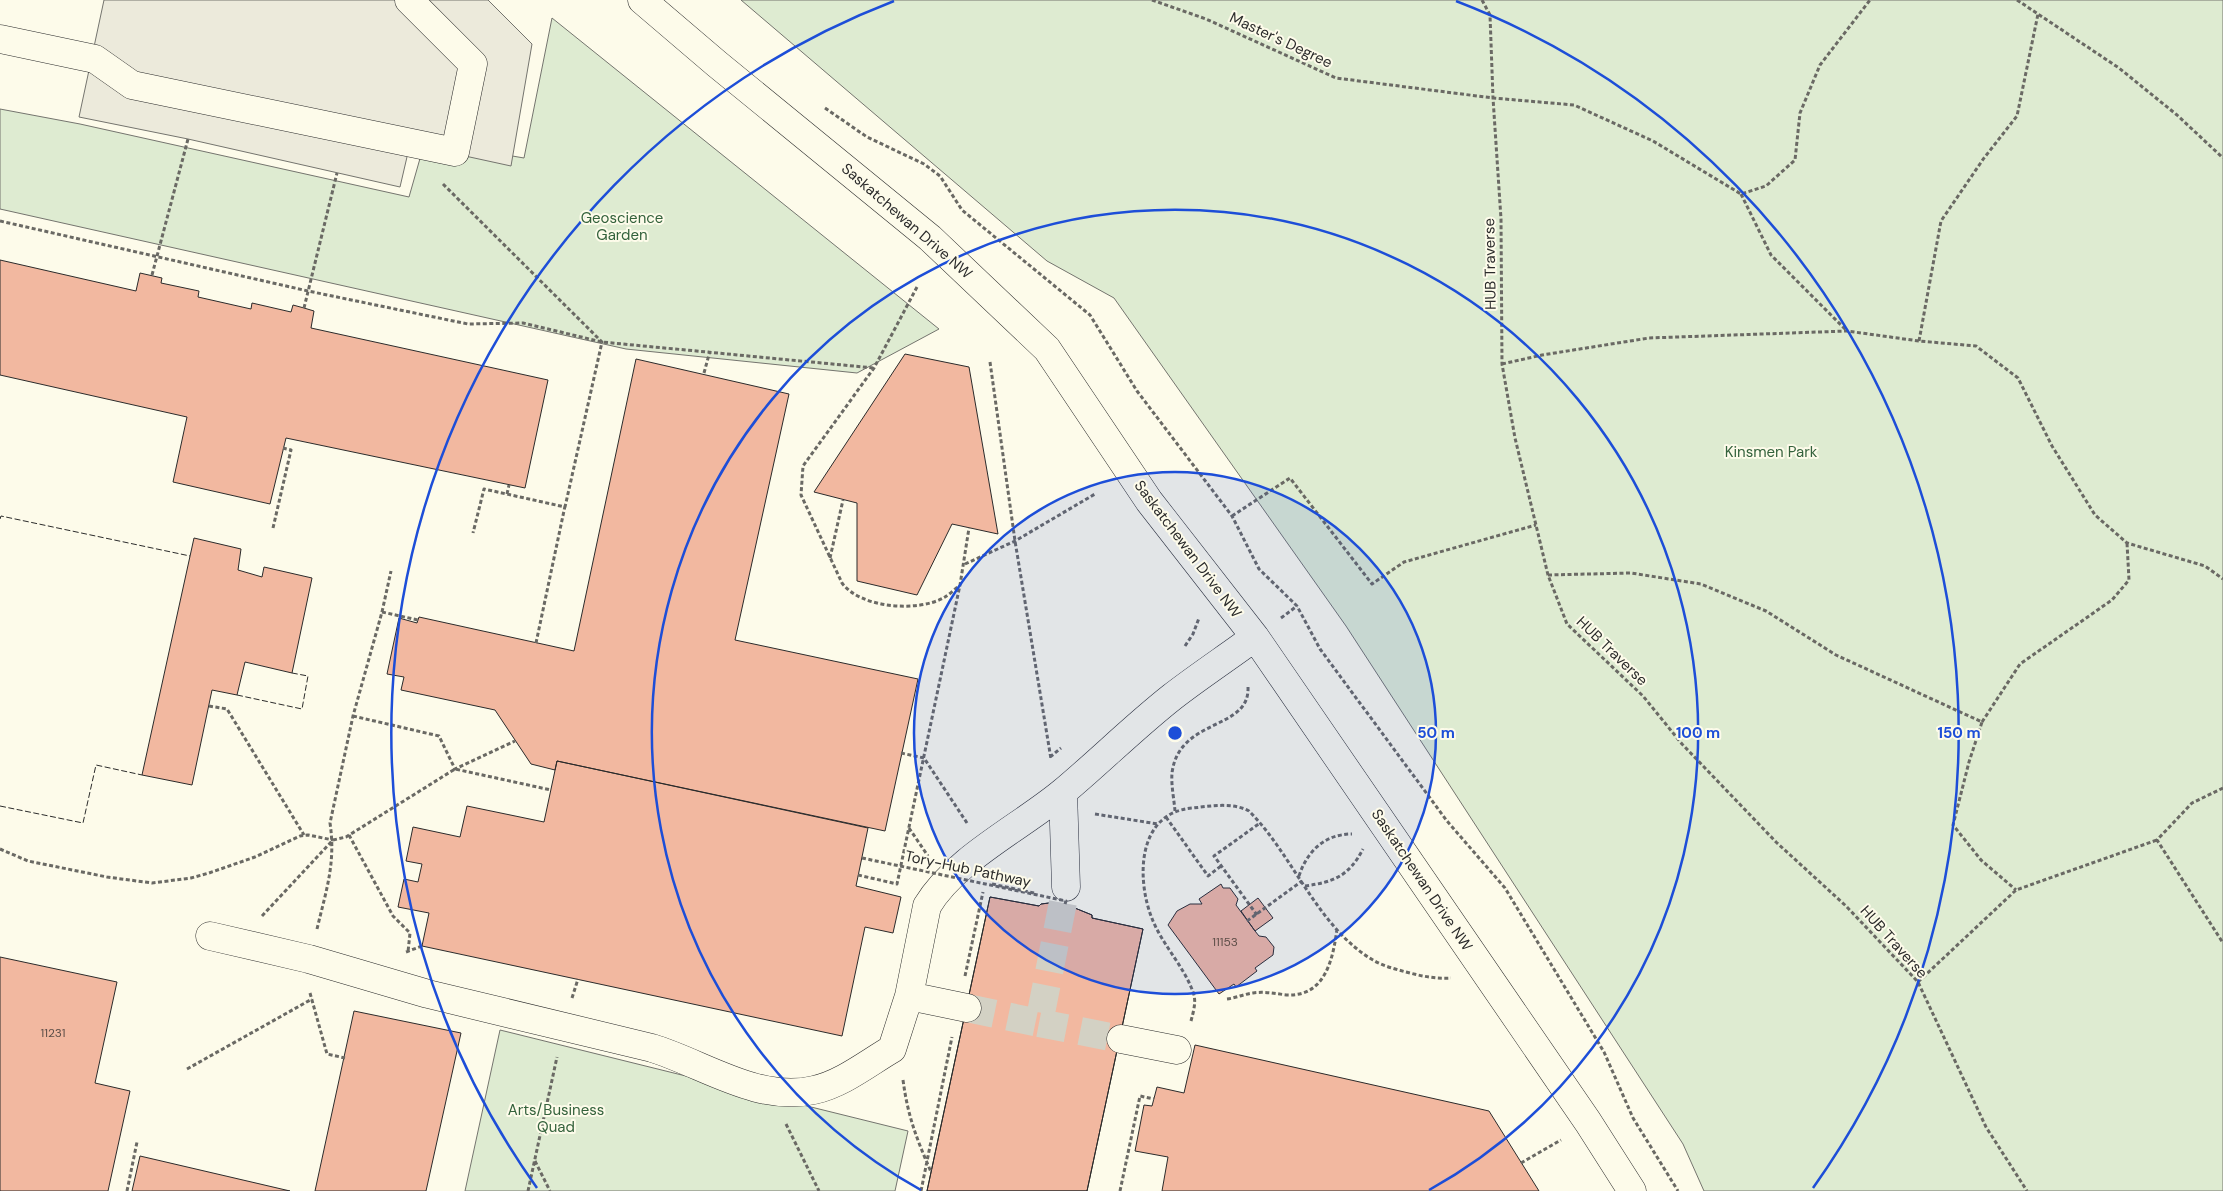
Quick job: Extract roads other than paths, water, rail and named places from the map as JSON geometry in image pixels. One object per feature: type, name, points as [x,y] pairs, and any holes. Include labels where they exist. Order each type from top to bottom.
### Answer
[{"type":"street","points":[[0,39],[95,60],[132,84],[455,152],[473,64],[409,0]]},
{"type":"street","name":"Saskatchewan Drive NW","points":[[642,0],[717,64],[930,238],[1047,349],[1148,501],[1255,637],[1588,1122],[1632,1191]]},
{"type":"street","points":[[210,936],[349,969],[428,994],[564,1025],[674,1055],[732,1080],[759,1088],[779,1092],[814,1090],[829,1085],[892,1049],[909,996],[928,906],[944,882],[969,861],[1063,792],[1119,741],[1173,696],[1255,637]]},
{"type":"street","points":[[1058,895],[1063,792]]},
{"type":"street","points":[[909,996],[961,1018]]},
{"type":"street","points":[[1121,1039],[1178,1050]]},
{"type":"tunnel","points":[[967,1008],[1039,1023],[1066,887]]},
{"type":"tunnel","points":[[1039,1023],[1121,1039]]},
{"type":"park label","name":"Geoscience Garden","points":[[622,226]]},
{"type":"park label","name":"Kinsmen Park","points":[[1771,452]]},
{"type":"park label","name":"Arts/Business Quad","points":[[556,1118]]}]
